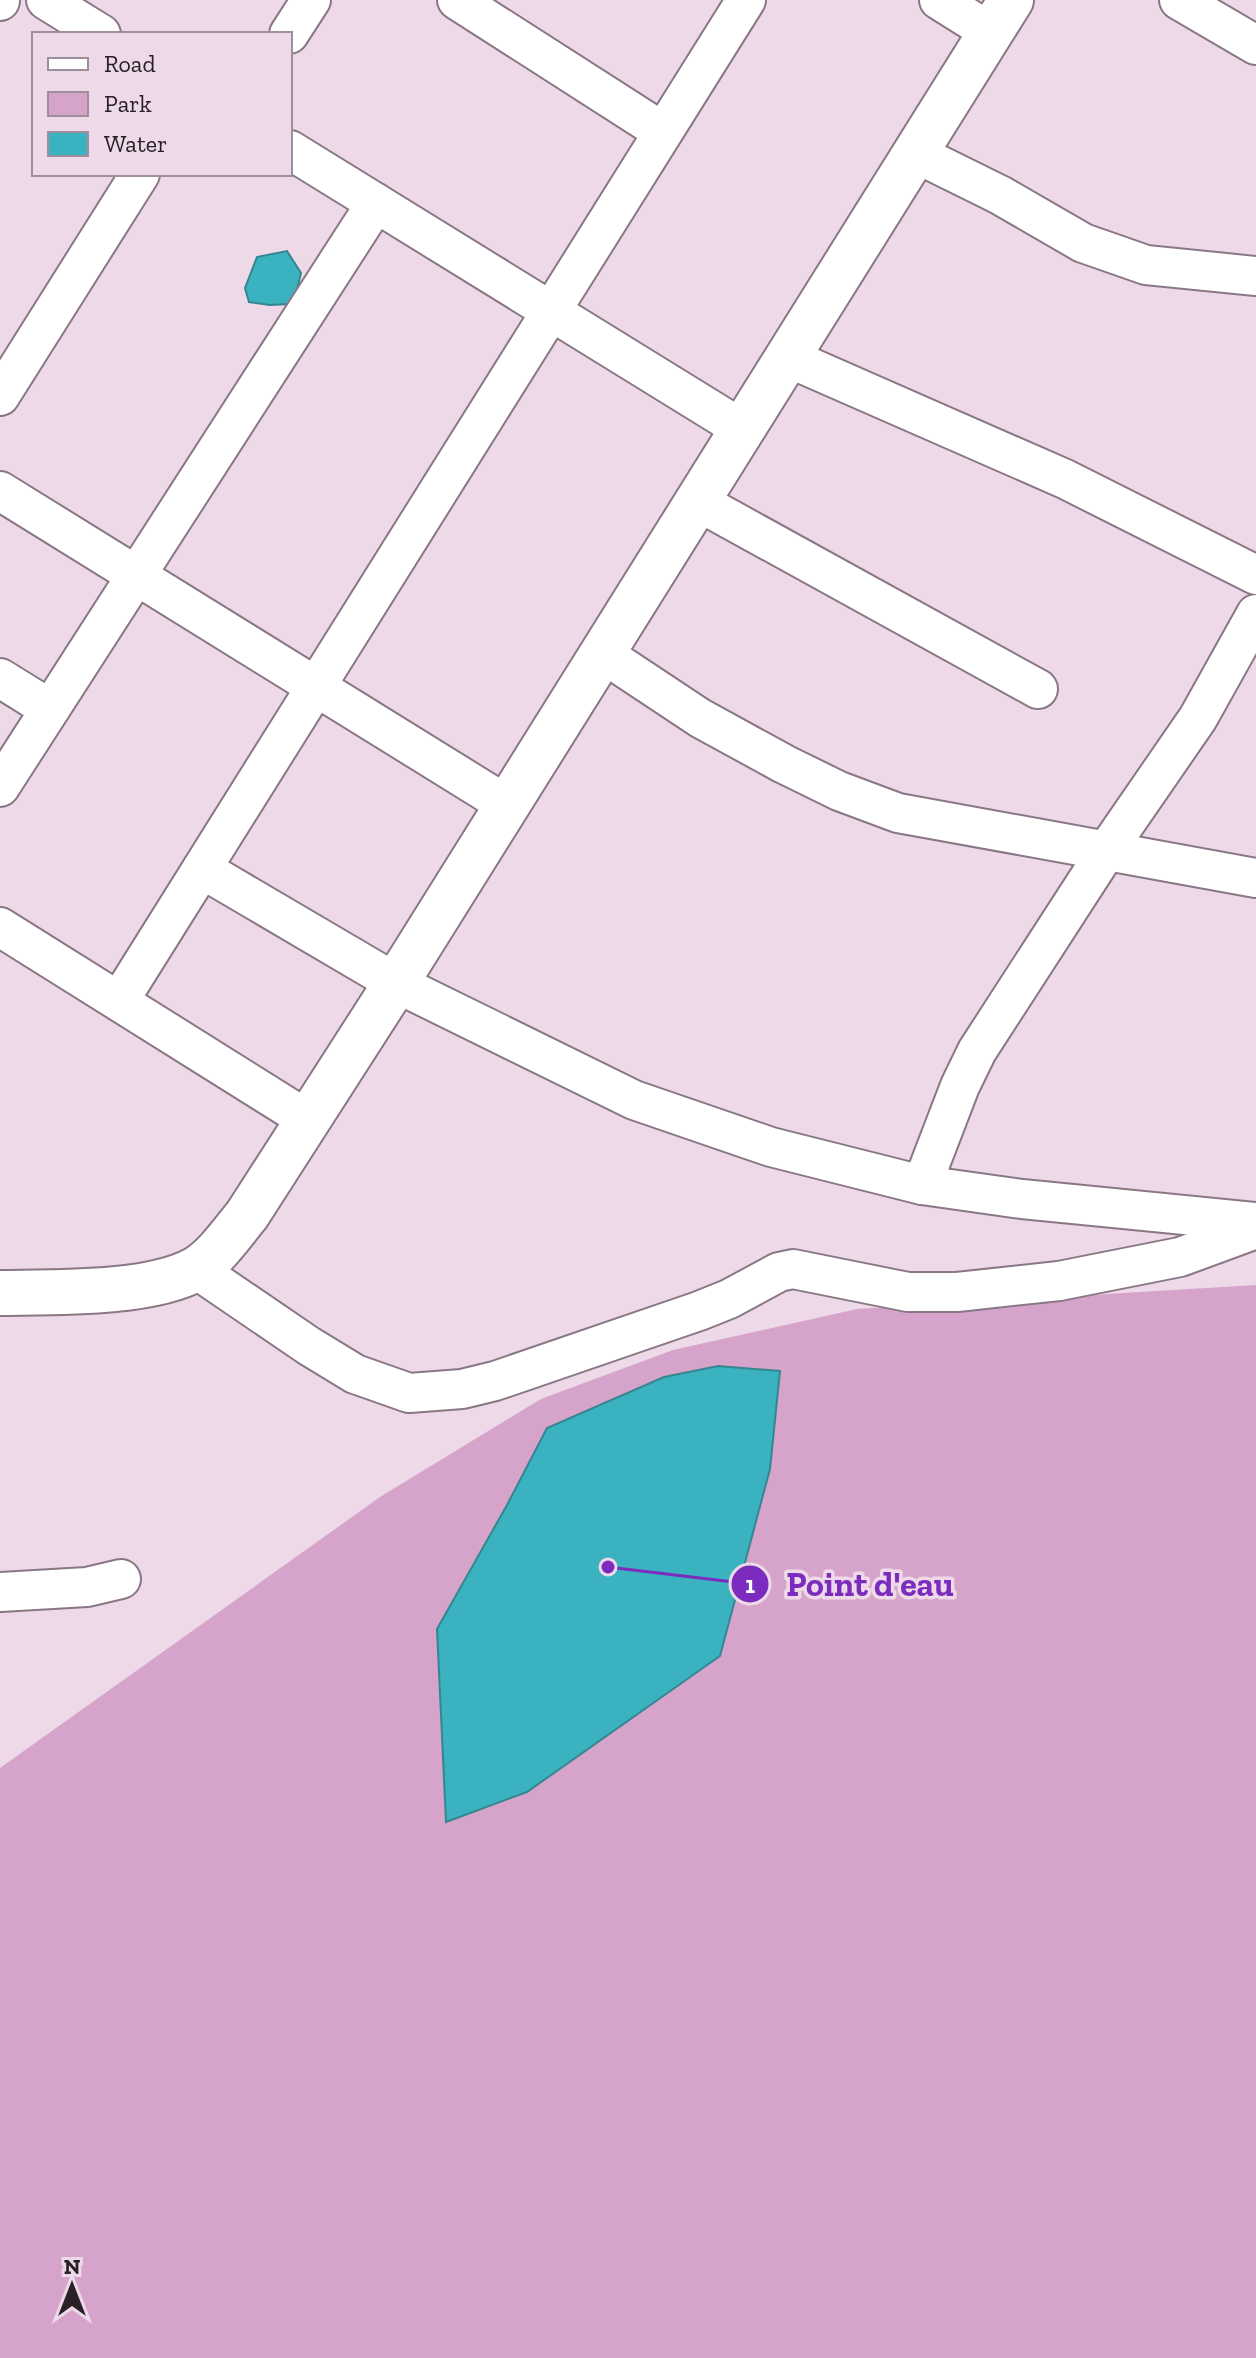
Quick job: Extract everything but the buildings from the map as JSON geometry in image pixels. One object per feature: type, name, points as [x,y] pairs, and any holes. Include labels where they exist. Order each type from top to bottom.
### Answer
[{"type":"street","points":[[46,0],[98,32]]},
{"type":"street","points":[[290,32],[311,0]]},
{"type":"street","points":[[119,1001],[746,0]]},
{"type":"street","points":[[0,1293],[119,1288],[166,1279],[196,1269],[247,1215],[396,983],[1001,16],[939,0]]},
{"type":"street","points":[[1179,0],[1256,45]]},
{"type":"street","points":[[474,4],[663,132]]},
{"type":"street","points":[[292,151],[742,429]]},
{"type":"street","points":[[915,153],[1000,195],[1083,243],[1146,265],[1256,276]]},
{"type":"street","points":[[0,396],[139,176]]},
{"type":"street","points":[[0,787],[376,203]]},
{"type":"street","points":[[789,358],[1065,479],[1256,575]]},
{"type":"street","points":[[0,491],[507,805]]},
{"type":"street","points":[[697,501],[1038,689]]},
{"type":"street","points":[[922,1185],[960,1086],[977,1051],[1107,850],[1198,718],[1256,617]]},
{"type":"street","points":[[602,653],[700,718],[839,791],[898,813],[1256,878]]},
{"type":"street","points":[[0,678],[50,709]]},
{"type":"street","points":[[202,869],[396,983],[634,1100],[771,1147],[922,1185],[1022,1199],[1256,1222]]},
{"type":"street","points":[[0,927],[308,1120]]},
{"type":"street","points":[[196,1269],[355,1374],[409,1393],[462,1389],[495,1381],[699,1311],[779,1272],[793,1269],[908,1292],[957,1292],[1059,1281],[1180,1257],[1256,1229]]},
{"type":"street","points":[[0,1592],[87,1587],[121,1579]]},
{"type":"green space","points":[[1256,1285],[1256,2358],[0,2358],[0,1768],[380,1497],[541,1399],[673,1350],[857,1309]],"holes":[[[547,1428],[446,1822],[437,1629]]]},
{"type":"water","points":[[287,251],[301,273],[290,304],[249,302],[245,288],[257,257]]},
{"type":"water","points":[[718,1366],[780,1371],[770,1469],[720,1656],[527,1792],[446,1822],[437,1629],[547,1428],[664,1377]]},
{"type":"place","name":"Point d'eau","points":[[608,1567]]}]
